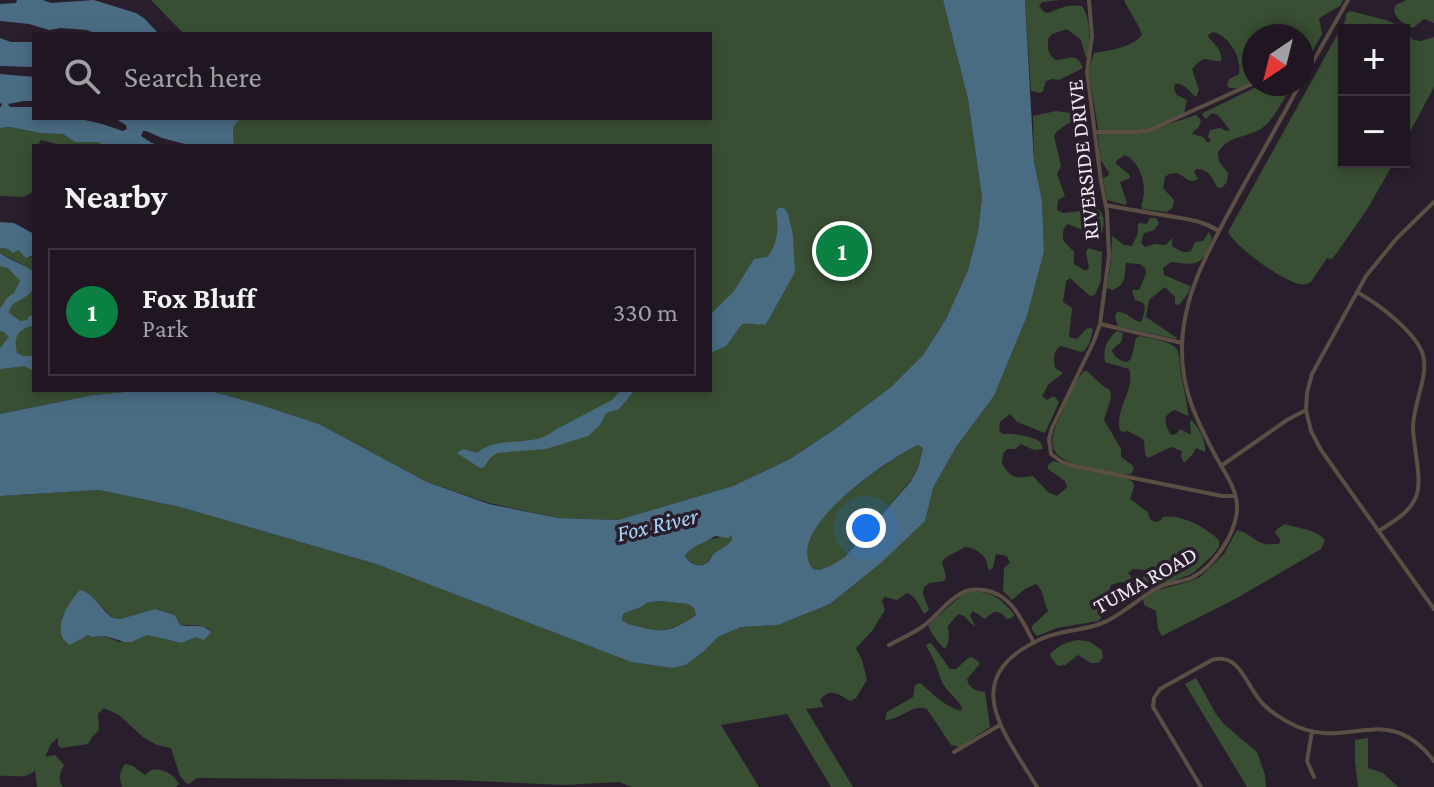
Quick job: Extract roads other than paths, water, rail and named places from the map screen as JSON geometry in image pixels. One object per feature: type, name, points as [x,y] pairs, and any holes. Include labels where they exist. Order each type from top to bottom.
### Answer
[{"type":"street","name":"RIVERSIDE DRIVE","points":[[1089,0],[1092,36],[1087,72],[1106,205],[1109,256],[1100,324],[1052,428],[1049,439],[1051,454],[1074,466],[1235,496]]},
{"type":"street","points":[[1314,59],[1348,0]]},
{"type":"street","points":[[1096,132],[1150,130],[1242,88]]},
{"type":"street","points":[[1235,496],[1197,421],[1184,384],[1182,343],[1192,292],[1204,259],[1293,96]]},
{"type":"street","points":[[1434,202],[1380,258],[1357,292],[1312,374],[1306,410],[1311,431],[1321,450],[1434,609]]},
{"type":"street","points":[[1106,205],[1191,219],[1219,231]]},
{"type":"street","points":[[1427,208],[1432,214]]},
{"type":"street","points":[[1357,292],[1383,308],[1413,338],[1423,354],[1425,368],[1413,424],[1419,490],[1411,507],[1379,531]]},
{"type":"street","points":[[1100,324],[1182,343]]},
{"type":"street","points":[[1221,466],[1306,410]]},
{"type":"street","name":"TUMA ROAD","points":[[1037,787],[1000,725],[992,690],[998,673],[1014,655],[1034,643],[1103,623],[1153,591],[1200,572],[1219,554],[1229,537],[1237,506],[1235,496]]},
{"type":"street","points":[[889,645],[922,627],[957,595],[970,589],[992,591],[1004,599],[1022,621],[1034,643]]},
{"type":"street","points":[[1201,787],[1153,707],[1154,698],[1160,689],[1210,660],[1221,657],[1237,666],[1261,702],[1290,723],[1312,731],[1335,733],[1380,729],[1400,732],[1419,743],[1434,761]]},
{"type":"street","points":[[954,752],[1000,725]]},
{"type":"street","points":[[1312,731],[1307,761],[1314,777]]},
{"type":"water","points":[[17,0],[51,3],[94,0],[136,13],[157,32],[49,30],[0,21],[0,4],[16,3]]},
{"type":"water","name":"Fox River","points":[[943,0],[1025,0],[1034,162],[1042,200],[1044,252],[1027,316],[994,396],[956,447],[933,488],[925,521],[881,563],[830,604],[778,625],[741,627],[718,637],[686,665],[672,668],[631,662],[376,564],[180,507],[99,490],[0,496],[0,414],[93,395],[125,392],[214,392],[261,405],[319,424],[427,482],[489,504],[558,518],[618,520],[733,486],[790,459],[835,429],[891,387],[923,355],[946,319],[968,270],[978,232],[982,197],[968,99]],"holes":[[[918,445],[923,448],[911,481],[845,557],[830,566],[813,569],[807,553],[812,535],[825,516],[885,465]],[[732,535],[732,540],[705,564],[695,565],[685,556],[715,536],[728,538]],[[646,603],[688,604],[694,608],[696,615],[676,627],[663,630],[648,629],[622,620],[623,614]]]},
{"type":"water","points":[[0,38],[11,42],[32,42],[32,67],[0,66]]},
{"type":"water","points":[[0,74],[32,77],[32,101],[8,104],[10,107],[32,107],[32,120],[85,120],[123,131],[127,129],[126,125],[117,120],[240,120],[233,128],[234,144],[184,144],[143,131],[141,136],[155,144],[102,144],[75,142],[63,134],[0,128]]},
{"type":"water","points":[[784,208],[788,214],[793,235],[795,272],[766,324],[742,324],[726,346],[712,352],[712,313],[734,291],[754,259],[768,257],[776,240],[776,211]]},
{"type":"water","points":[[0,222],[14,223],[32,233],[32,256],[26,258],[18,250],[13,253],[0,248]]},
{"type":"water","points":[[0,253],[32,271],[32,290],[13,304],[9,313],[20,321],[32,315],[32,326],[21,331],[16,342],[17,353],[32,355],[32,370],[24,366],[0,369],[0,348],[9,337],[0,331],[0,309],[20,281],[8,268],[0,266]]},
{"type":"water","points":[[619,392],[633,392],[619,409],[606,413],[600,425],[588,436],[546,449],[497,453],[480,468],[457,453],[463,449],[477,453],[496,444],[547,436],[612,400]]},
{"type":"water","points":[[80,590],[113,618],[120,619],[155,609],[175,615],[180,625],[200,626],[211,632],[204,640],[196,637],[181,643],[147,635],[125,642],[88,635],[70,645],[61,633],[61,625],[70,602]]},
{"type":"place","name":"Fox Bluff","points":[[842,251]]}]
